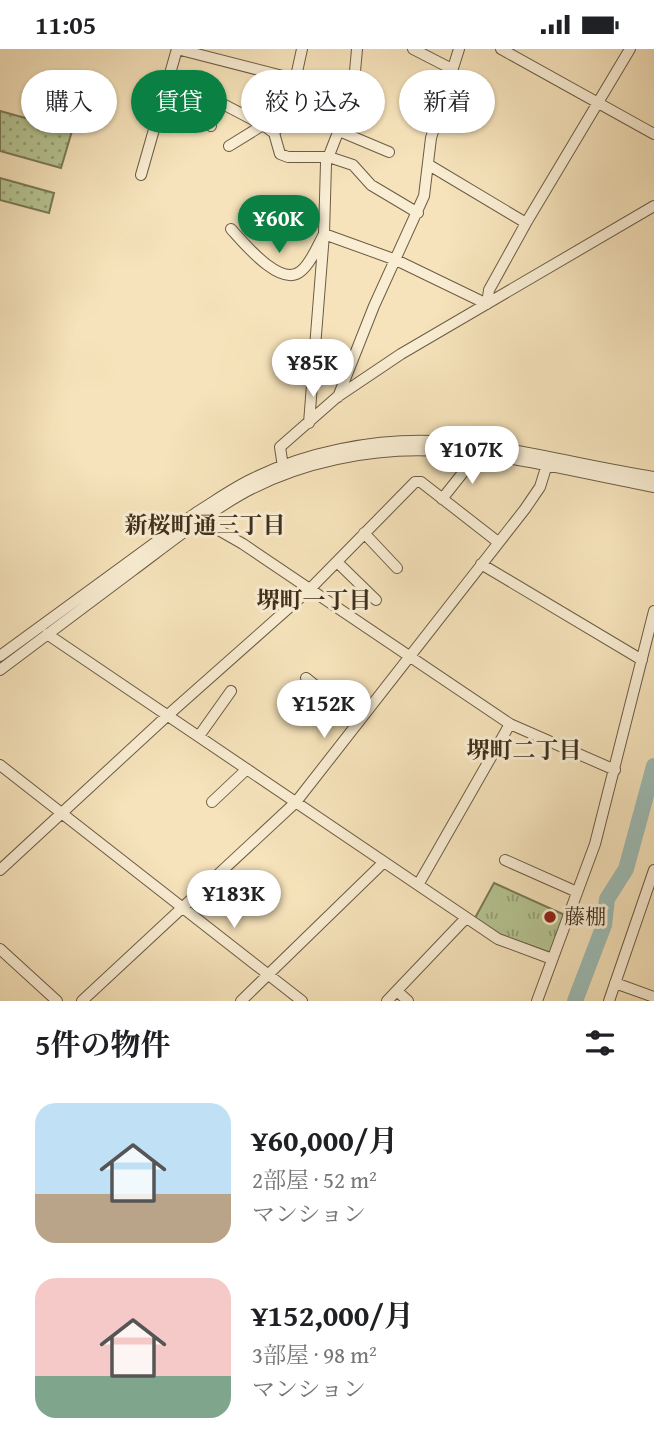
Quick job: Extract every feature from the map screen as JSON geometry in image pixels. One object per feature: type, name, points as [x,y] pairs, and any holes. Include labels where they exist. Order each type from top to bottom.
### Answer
[{"type":"street","points":[[171,70],[177,49],[261,70]]},
{"type":"street","points":[[298,70],[302,49]]},
{"type":"street","points":[[355,70],[357,49]]},
{"type":"street","points":[[413,49],[452,69],[459,49]]},
{"type":"street","points":[[501,49],[654,134]]},
{"type":"street","points":[[487,304],[489,290],[526,223],[629,49]]},
{"type":"street","points":[[141,175],[153,133]]},
{"type":"street","points":[[229,146],[250,133]]},
{"type":"street","points":[[274,133],[280,153],[288,157],[329,157],[353,165],[371,185],[418,213]]},
{"type":"street","points":[[309,423],[324,234],[326,163],[338,133]]},
{"type":"street","points":[[344,133],[389,152]]},
{"type":"street","points":[[337,397],[374,306],[418,213],[424,196],[433,133]]},
{"type":"street","points":[[429,165],[526,223]]},
{"type":"street","points":[[283,467],[280,447],[337,397],[401,353],[654,205]]},
{"type":"street","points":[[232,229],[252,253],[276,272],[297,274],[303,270],[324,234]]},
{"type":"street","points":[[324,234],[396,260],[487,304]]},
{"type":"street","points":[[0,656],[197,512],[253,478],[350,447],[407,442],[459,444],[654,487]]},
{"type":"street","points":[[0,670],[201,520],[241,494],[272,479],[329,461],[395,451],[438,450],[654,477]]},
{"type":"street","points":[[442,499],[477,455]]},
{"type":"street","points":[[82,1001],[296,802],[540,487],[548,462]]},
{"type":"street","points":[[0,870],[310,589],[415,482],[421,482],[498,542]]},
{"type":"street","points":[[201,520],[243,544],[510,724],[615,770]]},
{"type":"street","points":[[363,533],[397,568]]},
{"type":"street","points":[[337,562],[376,600]]},
{"type":"street","points":[[481,564],[642,660]]},
{"type":"street","points":[[537,1001],[595,844],[654,611]]},
{"type":"street","points":[[47,634],[498,939],[552,959]]},
{"type":"street","points":[[306,678],[359,721]]},
{"type":"street","points":[[199,736],[231,691]]},
{"type":"street","points":[[418,885],[510,724]]},
{"type":"street","points":[[0,765],[302,1001]]},
{"type":"street","points":[[212,802],[247,769]]},
{"type":"street","points":[[505,860],[577,892]]},
{"type":"street","points":[[241,1001],[384,862]]},
{"type":"street","points":[[609,1001],[653,877]]},
{"type":"street","points":[[387,1001],[466,918]]},
{"type":"street","points":[[0,949],[57,1001]]},
{"type":"street","points":[[615,983],[654,997]]},
{"type":"street","points":[[397,991],[408,1001]]},
{"type":"green space","points":[[0,111],[21,117],[21,133],[71,133],[61,168],[0,151]]},
{"type":"green space","points":[[0,178],[54,193],[49,213],[0,200]]},
{"type":"green space","points":[[494,883],[565,915],[551,953],[501,935],[475,918]]},
{"type":"waterway","points":[[575,1001],[604,925],[607,899],[626,869],[654,766]]},
{"type":"place","name":"藤棚","points":[[550,917]]},
{"type":"district","name":"新桜町通三丁目","points":[[205,525]]},
{"type":"district","name":"堺町一丁目","points":[[314,600]]},
{"type":"district","name":"堺町二丁目","points":[[524,750]]}]
